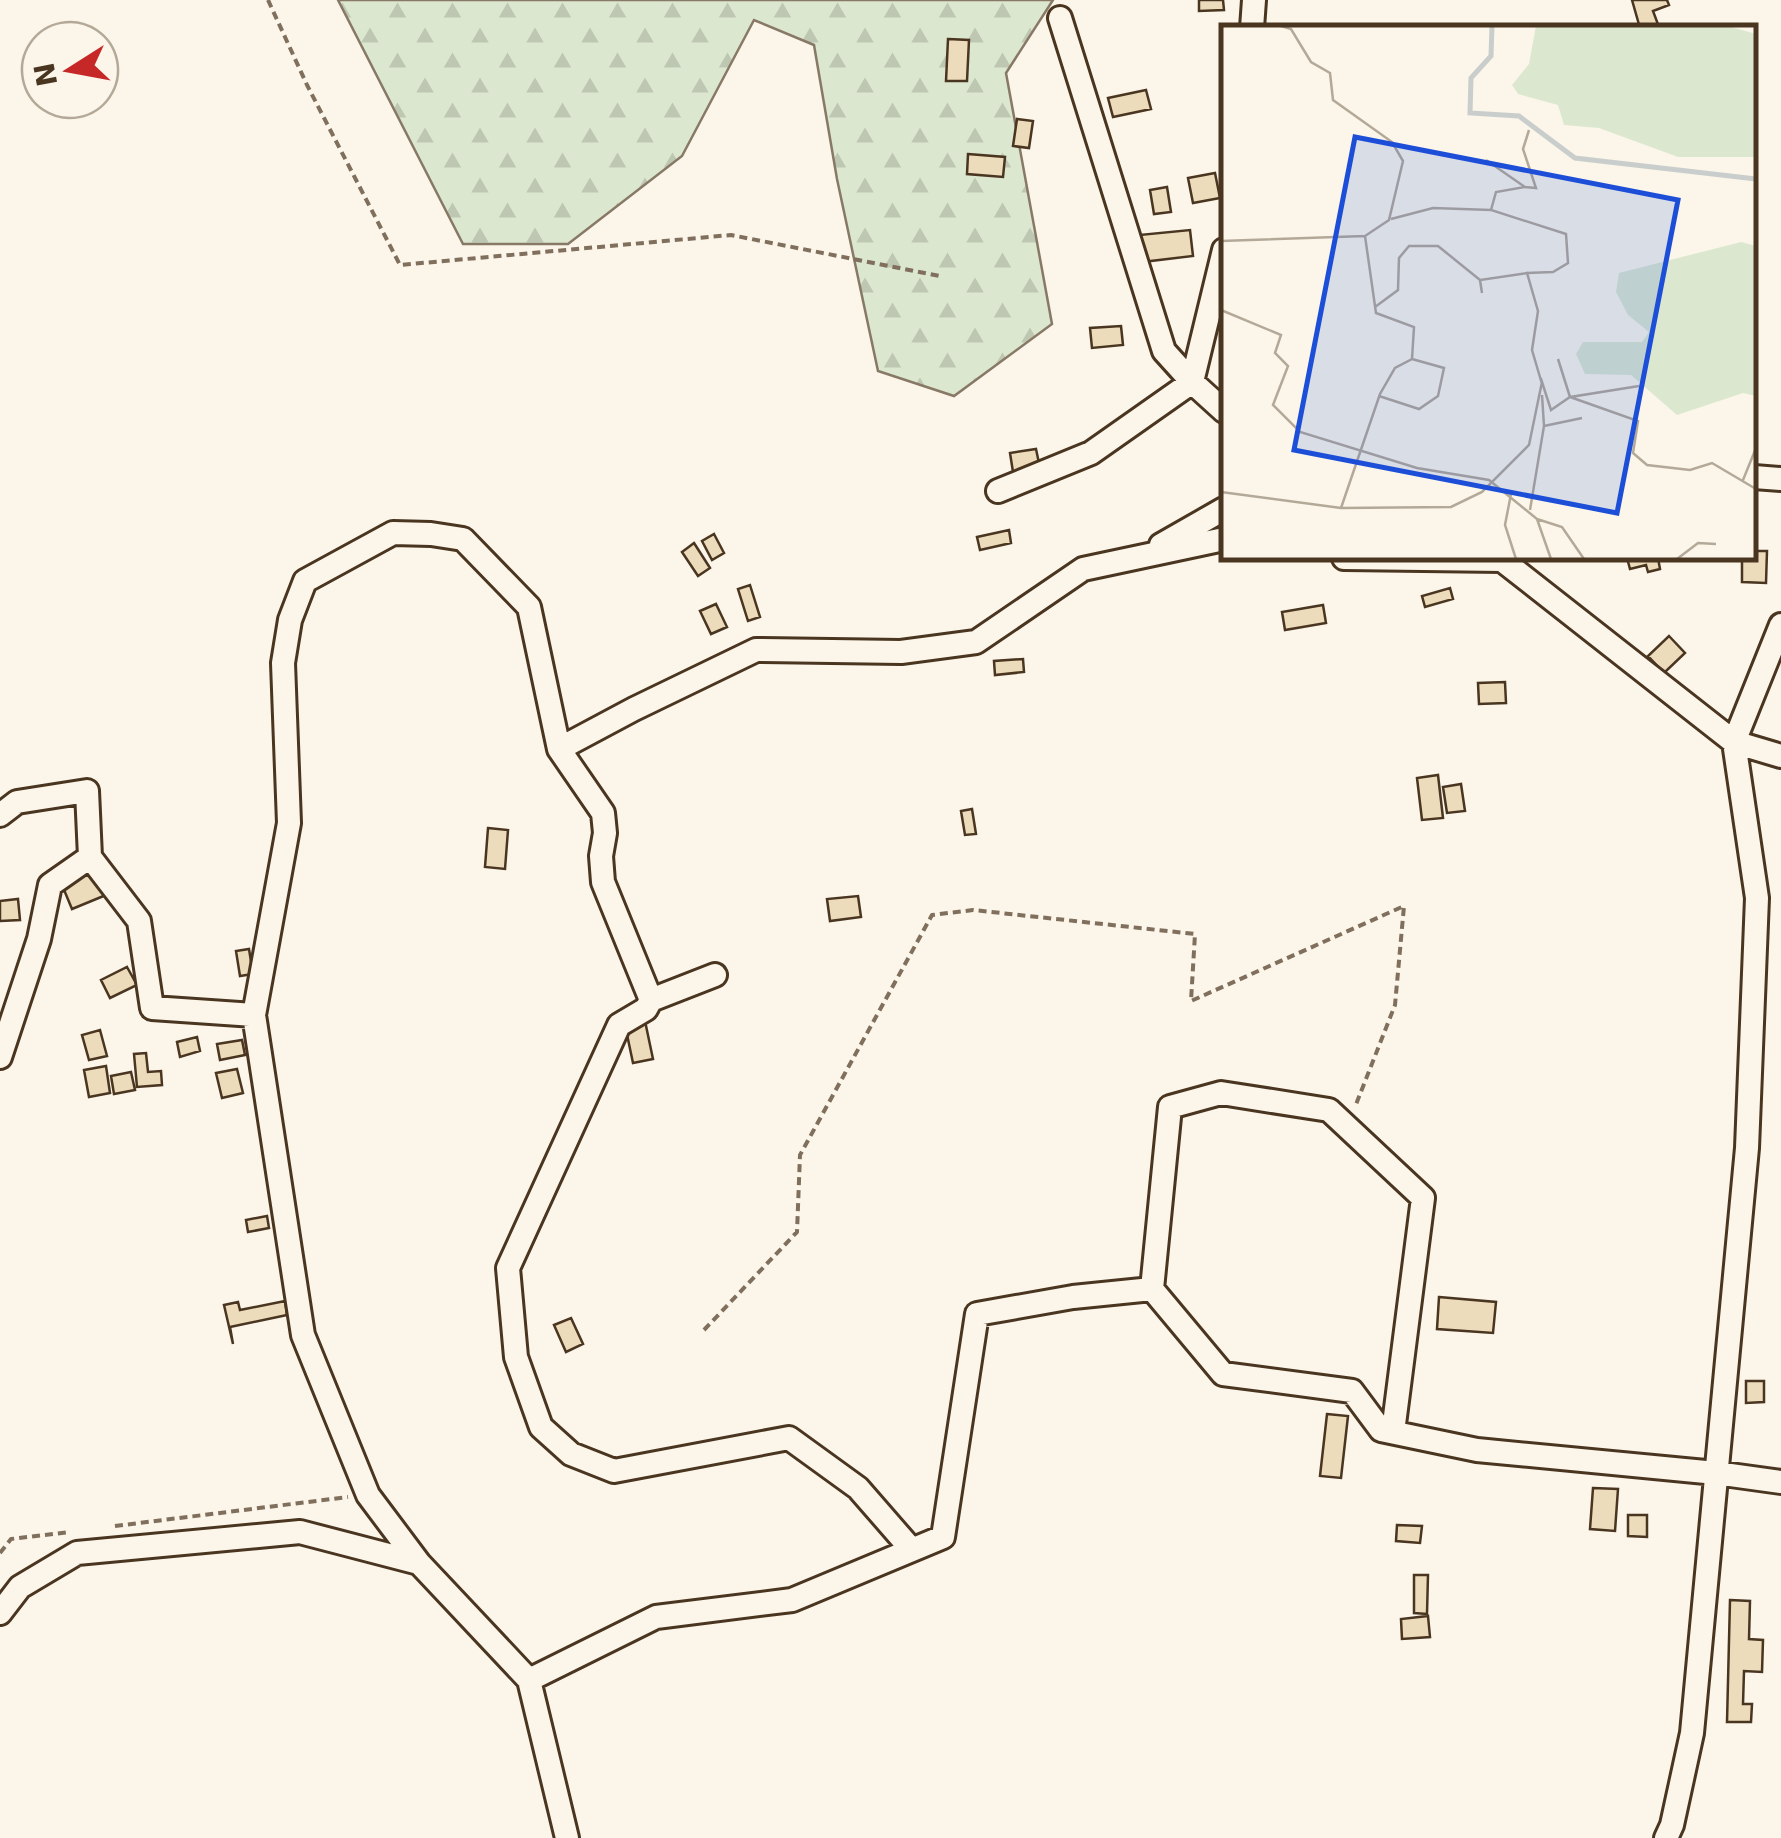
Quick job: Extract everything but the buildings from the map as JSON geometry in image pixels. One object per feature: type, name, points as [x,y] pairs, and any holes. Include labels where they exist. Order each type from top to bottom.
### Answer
[{"type":"street","points":[[1252,25],[1254,0]]},
{"type":"street","points":[[1060,18],[1164,350],[1221,408]]},
{"type":"street","points":[[998,491],[1090,453],[1192,382],[1221,262]]},
{"type":"street","points":[[1756,477],[1781,479]]},
{"type":"street","points":[[1144,554],[1221,510]]},
{"type":"street","points":[[567,1838],[530,1680],[419,1562],[368,1495],[302,1335],[254,1014],[289,823],[283,664],[290,620],[305,581],[393,533],[431,534],[463,539],[528,607],[560,749],[603,812],[603,882],[651,1000]]},
{"type":"street","points":[[560,749],[756,650],[901,652],[976,642],[1083,569],[1221,540]]},
{"type":"street","points":[[1144,554],[1221,556]]},
{"type":"street","points":[[1502,560],[1734,742],[1781,756]]},
{"type":"street","points":[[1666,1838],[1692,1734],[1747,1148],[1757,898],[1734,742],[1781,625]]},
{"type":"street","points":[[0,815],[18,802],[87,790],[90,857],[139,921],[152,1008],[254,1014]]},
{"type":"street","points":[[0,1057],[39,938],[50,885],[90,857]]},
{"type":"street","points":[[716,975],[651,1000],[646,1009],[619,1025],[508,1268],[516,1357],[540,1427],[571,1454],[614,1471],[789,1438],[858,1488],[912,1550]]},
{"type":"street","points":[[1393,1432],[1423,1198],[1329,1110],[1221,1093],[1170,1108],[1152,1290],[1223,1374],[1352,1391],[1382,1430],[1477,1450],[1781,1482]]},
{"type":"street","points":[[530,1680],[656,1617],[792,1600],[943,1537],[977,1314],[1073,1297],[1152,1290]]},
{"type":"street","points":[[0,1613],[20,1587],[77,1553],[300,1532],[419,1562]]},
{"type":"path","points":[[268,0],[307,86],[400,265],[731,235],[940,276]]},
{"type":"path","points":[[704,1330],[797,1232],[800,1155],[932,915],[973,910],[1194,934],[1192,1001],[1404,906],[1395,1005],[1346,1127]]},
{"type":"path","points":[[110,1527],[368,1495]]},
{"type":"path","points":[[0,1553],[11,1539],[70,1532]]},
{"type":"green space","points":[[338,0],[1053,0],[1006,73],[1052,324],[954,396],[878,371],[837,179],[814,45],[754,20],[682,156],[568,244],[463,244]]}]
